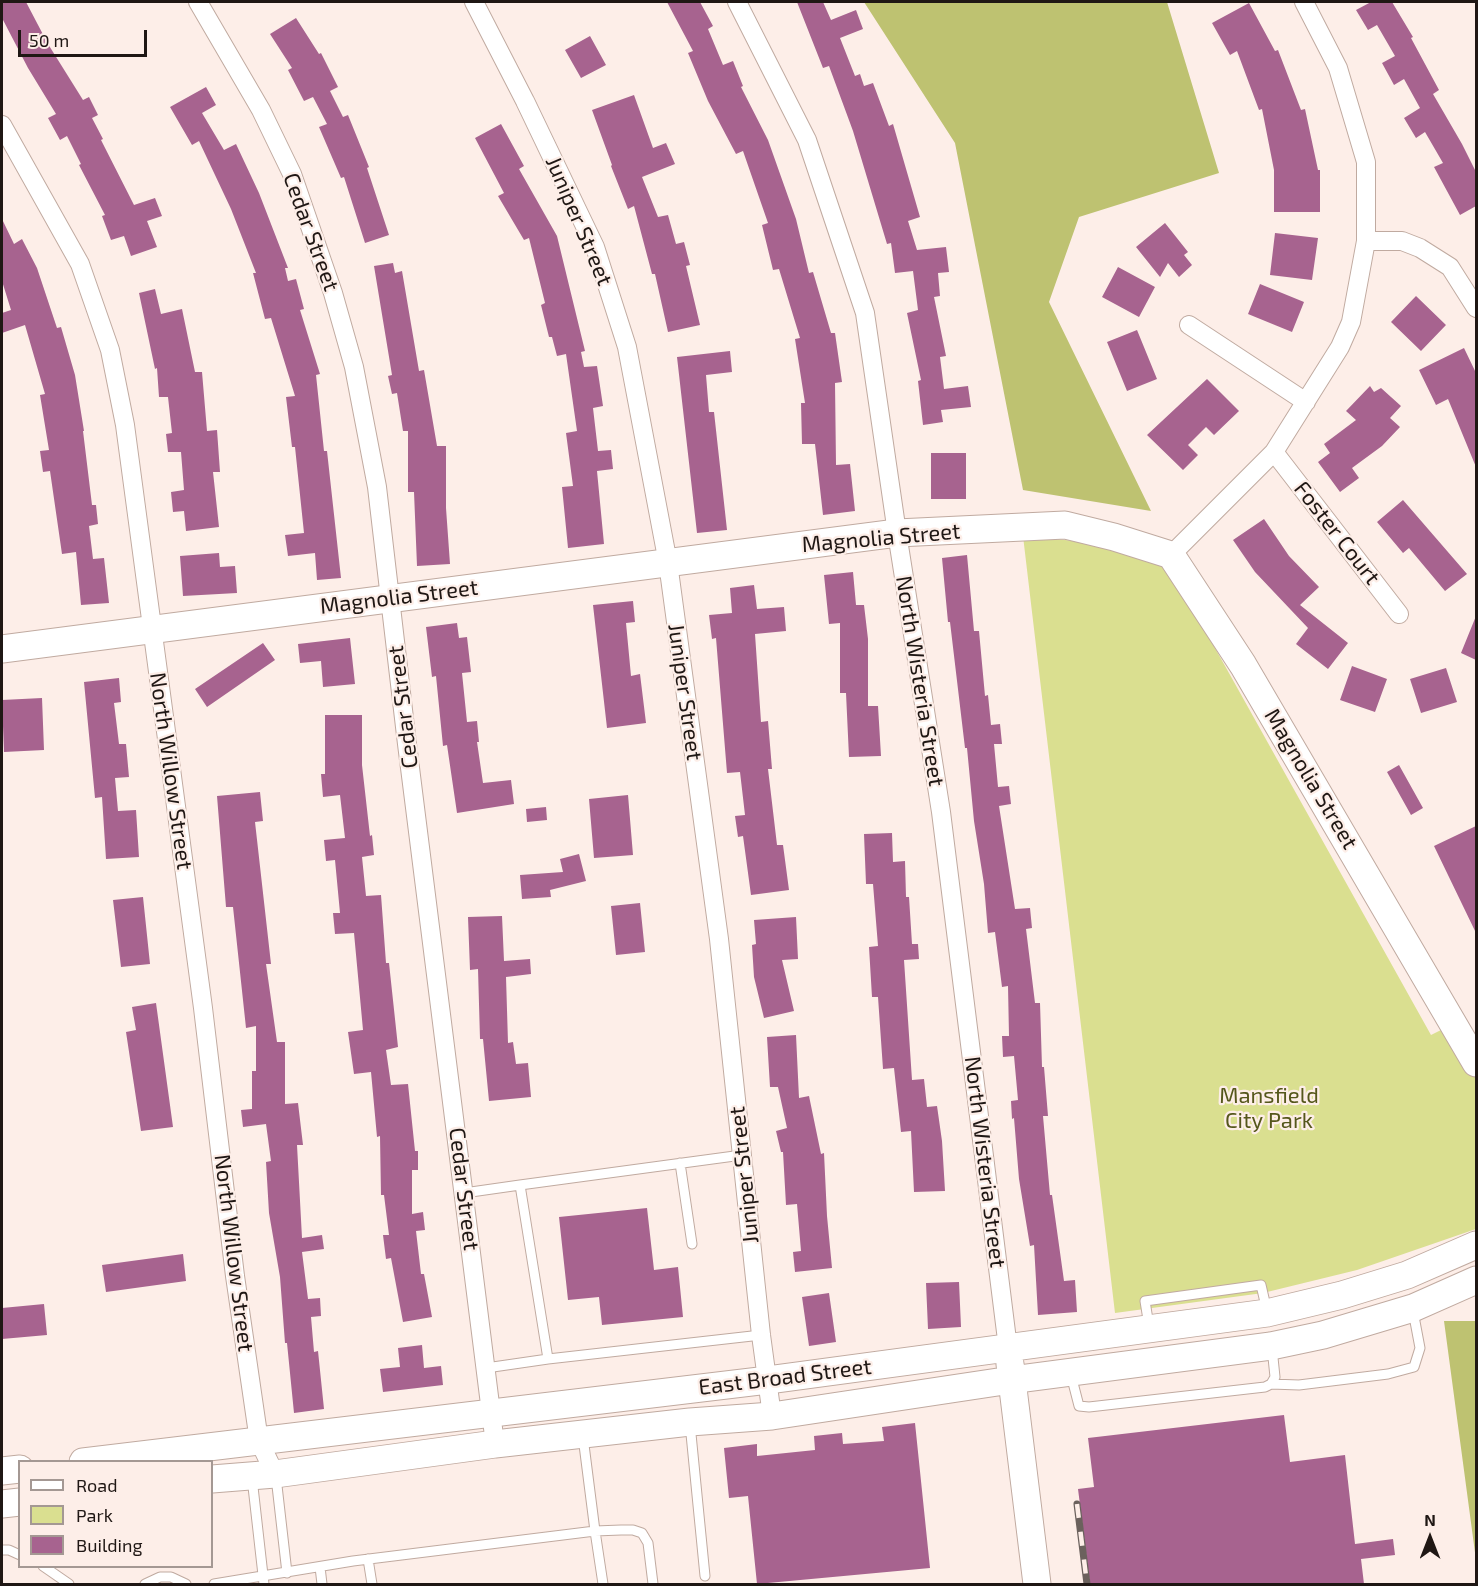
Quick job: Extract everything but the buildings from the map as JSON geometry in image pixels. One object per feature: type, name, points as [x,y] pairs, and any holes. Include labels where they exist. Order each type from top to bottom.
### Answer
[{"type":"main road","name":"Magnolia Street","points":[[2,649],[897,533],[1065,525],[1114,537],[1172,555],[1243,665],[1476,1063]]},
{"type":"main road","name":"East Broad Street","points":[[92,1460],[768,1380],[1267,1313],[1342,1295],[1407,1275],[1476,1245]]},
{"type":"main road","points":[[1407,1275],[1413,1308]]},
{"type":"main road","name":"East Broad Street","points":[[213,1479],[264,1475],[495,1444],[690,1422],[772,1416],[1011,1380],[1271,1346],[1323,1335],[1413,1308],[1476,1280]]},
{"type":"main road","points":[[1267,1313],[1271,1346]]},
{"type":"main road","points":[[1008,1348],[1037,1584]]},
{"type":"main road","points":[[2,1471],[18,1469]]},
{"type":"main road","points":[[2,1504],[18,1502]]},
{"type":"street","name":"Cedar Street","points":[[198,2],[261,110],[291,174],[333,293],[354,367],[377,487],[495,1444]]},
{"type":"street","name":"Juniper Street","points":[[474,2],[525,101],[595,247],[627,347],[668,563],[719,939],[761,1335],[772,1416]]},
{"type":"street","name":"North Wisteria Street","points":[[737,2],[807,140],[865,313],[941,812],[1008,1348]]},
{"type":"street","points":[[1172,555],[1274,452],[1340,347],[1351,322],[1366,241],[1366,162],[1338,68],[1304,2]]},
{"type":"street","name":"North Willow Street","points":[[2,126],[80,264],[110,350],[125,425],[264,1475]]},
{"type":"street","points":[[1366,241],[1402,241],[1420,248],[1450,267],[1476,308]]},
{"type":"street","points":[[1189,325],[1306,402]]},
{"type":"street","name":"Foster Court","points":[[1274,452],[1399,614]]},
{"type":"lane","points":[[464,1193],[742,1155]]},
{"type":"lane","points":[[680,1163],[692,1244]]},
{"type":"lane","points":[[520,1185],[548,1359]]},
{"type":"lane","points":[[1070,1373],[1079,1406],[1089,1407],[1265,1387],[1271,1384],[1299,1385],[1388,1374],[1414,1367],[1420,1348],[1413,1308]]},
{"type":"lane","points":[[486,1368],[761,1335]]},
{"type":"lane","points":[[1271,1346],[1275,1377],[1271,1384]]},
{"type":"lane","points":[[690,1422],[705,1576]]},
{"type":"lane","points":[[583,1435],[603,1584]]},
{"type":"lane","points":[[264,1475],[287,1573]]},
{"type":"lane","points":[[263,1581],[264,1475]]},
{"type":"lane","points":[[214,1584],[263,1581],[287,1573],[368,1559],[595,1531],[633,1530],[642,1533],[648,1543],[653,1584]]},
{"type":"lane","points":[[2,1550],[18,1554]]},
{"type":"lane","points":[[368,1559],[372,1584]]},
{"type":"lane","points":[[320,1567],[322,1584]]},
{"type":"lane","points":[[47,1568],[69,1584]]},
{"type":"lane","points":[[144,1584],[160,1577],[171,1577],[186,1584]]},
{"type":"green space","points":[[864,2],[1167,2],[1219,173],[1079,217],[1049,302],[1151,511],[1023,490],[955,143]]},
{"type":"green space","name":"Mansfield City Park","points":[[1023,536],[1107,544],[1167,562],[1431,1035],[1463,1019],[1476,1042],[1476,1229],[1357,1270],[1263,1293],[1115,1313]]},
{"type":"green space","points":[[1444,1321],[1476,1321],[1476,1560]]},
{"type":"railway","points":[[1077,1504],[1087,1584]]}]
